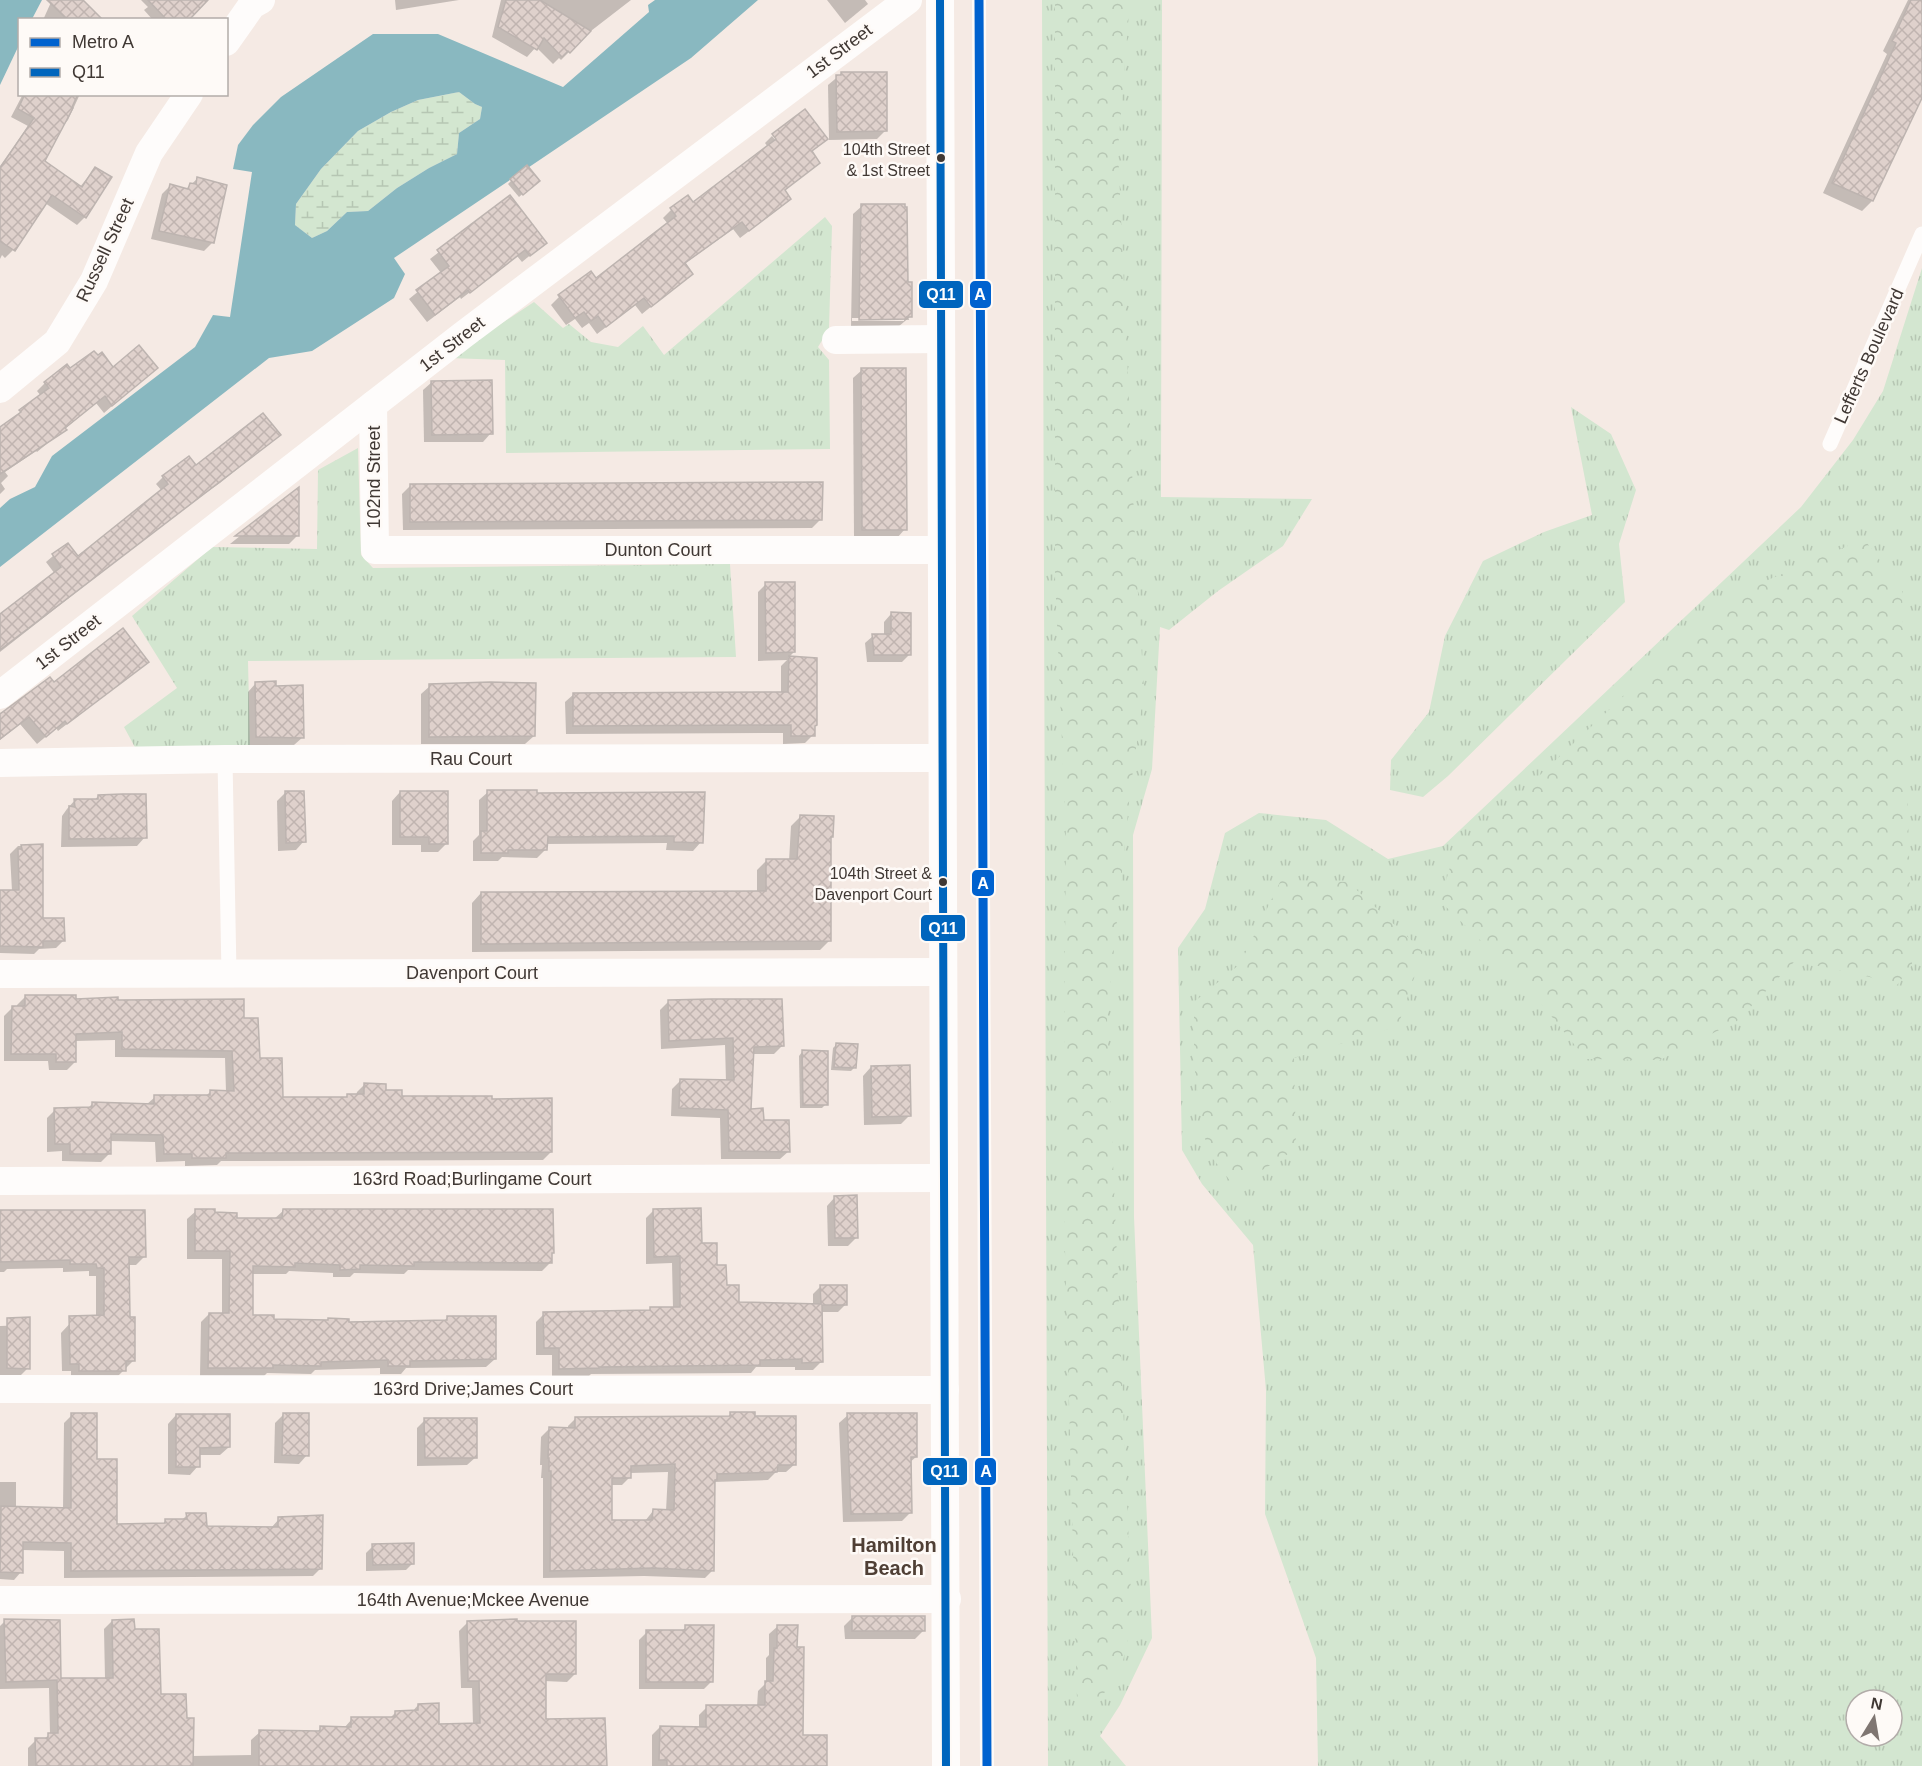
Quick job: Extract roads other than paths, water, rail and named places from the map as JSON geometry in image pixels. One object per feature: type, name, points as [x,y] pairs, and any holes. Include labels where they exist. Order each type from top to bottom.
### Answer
[{"type":"street","points":[[228,39],[252,5],[261,0]]},
{"type":"street","name":"1st Street","points":[[0,695],[374,405],[908,0]]},
{"type":"street","points":[[940,0],[946,1766]]},
{"type":"street","name":"Russell Street","points":[[0,389],[57,342],[93,281],[149,153],[188,96]]},
{"type":"street","points":[[836,340],[940,339]]},
{"type":"street","name":"102nd Street","points":[[374,405],[375,550]]},
{"type":"street","name":"Dunton Court","points":[[375,550],[941,550]]},
{"type":"street","name":"Rau Court","points":[[0,763],[225,759],[942,758]]},
{"type":"street","name":"Davenport Court","points":[[0,974],[943,972]]},
{"type":"street","name":"163rd Road;Burlingame Court","points":[[0,1181],[944,1178]]},
{"type":"street","name":"163rd Drive;James Court","points":[[0,1389],[945,1390]]},
{"type":"street","name":"164th Avenue;Mckee Avenue","points":[[0,1600],[946,1599]]},
{"type":"lane","name":"Lefferts Boulevard","points":[[1830,444],[1922,234]]},
{"type":"lane","points":[[225,759],[229,974]]},
{"type":"water","points":[[0,0],[42,0],[33,18],[18,18],[18,47],[0,85]]},
{"type":"water","points":[[655,0],[758,0],[691,58],[394,258],[405,274],[394,298],[312,351],[269,358],[0,567],[0,508],[10,499],[35,487],[52,456],[195,347],[213,315],[230,317],[252,172],[233,169],[238,145],[253,125],[281,97],[373,34],[438,34],[563,87],[649,12],[648,5]],"holes":[[[459,92],[482,107],[480,119],[459,133],[457,154],[397,188],[368,211],[347,212],[327,231],[312,238],[295,225],[296,204],[321,169],[358,131],[418,100]]]},
{"type":"metro line","name":"A","points":[[979,0],[987,1766]]},
{"type":"place","name":"104th Street & 1st Street","points":[[941,158]]},
{"type":"place","name":"104th Street & Davenport Court","points":[[943,882]]},
{"type":"district","name":"Hamilton Beach","points":[[894,1556]]}]
